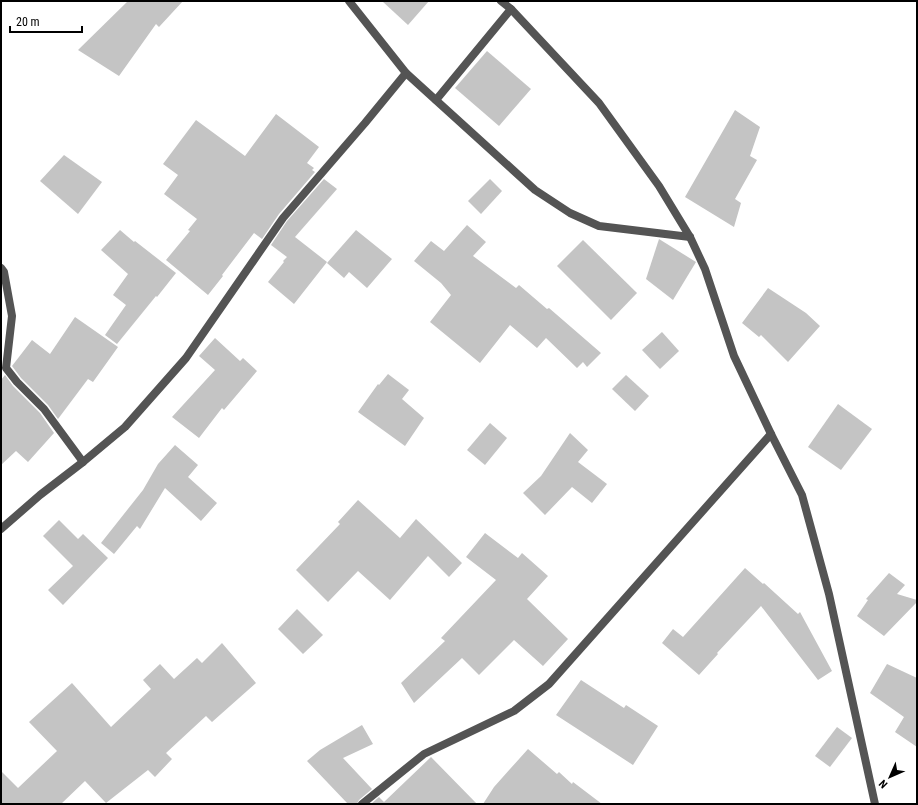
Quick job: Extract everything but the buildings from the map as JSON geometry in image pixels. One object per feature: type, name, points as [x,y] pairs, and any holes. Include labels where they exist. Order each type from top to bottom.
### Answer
[{"type":"street","points":[[349,1],[406,74],[536,190],[570,213],[599,226],[690,237]]},
{"type":"street","points":[[502,1],[599,103],[659,186],[690,237],[705,269],[734,356],[770,434],[802,495],[829,594],[875,804]]},
{"type":"street","points":[[436,100],[511,9]]},
{"type":"street","points":[[1,529],[40,495],[125,427],[186,358],[283,218],[406,74]]},
{"type":"street","points":[[1,268],[4,272],[12,316],[6,368],[17,382],[44,409],[83,462]]},
{"type":"street","points":[[362,804],[424,754],[514,711],[549,684],[770,434]]}]
